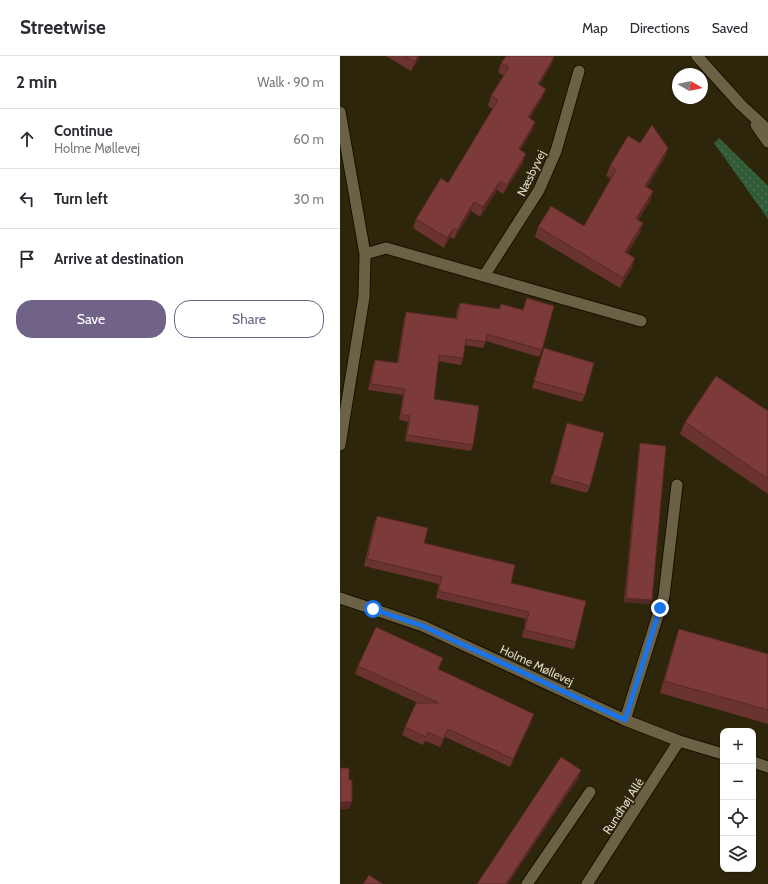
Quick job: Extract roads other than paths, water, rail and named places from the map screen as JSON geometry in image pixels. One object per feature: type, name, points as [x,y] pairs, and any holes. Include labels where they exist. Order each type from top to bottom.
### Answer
[{"type":"street","points":[[697,56],[741,105],[768,130]]},
{"type":"street","name":"Næsbyvej","points":[[484,276],[539,190],[556,151],[579,70]]},
{"type":"street","points":[[741,105],[768,142]]},
{"type":"street","points":[[340,112],[365,254],[364,297],[340,445]]},
{"type":"street","points":[[365,254],[386,248],[641,321]]},
{"type":"street","points":[[625,720],[664,596],[677,485]]},
{"type":"street","name":"Holme Møllevej","points":[[340,598],[423,626],[625,720],[679,741],[720,753]]},
{"type":"street","name":"Rundhøj Allé","points":[[587,884],[679,741]]},
{"type":"street","points":[[756,763],[768,766]]},
{"type":"street","points":[[527,884],[590,792]]}]
